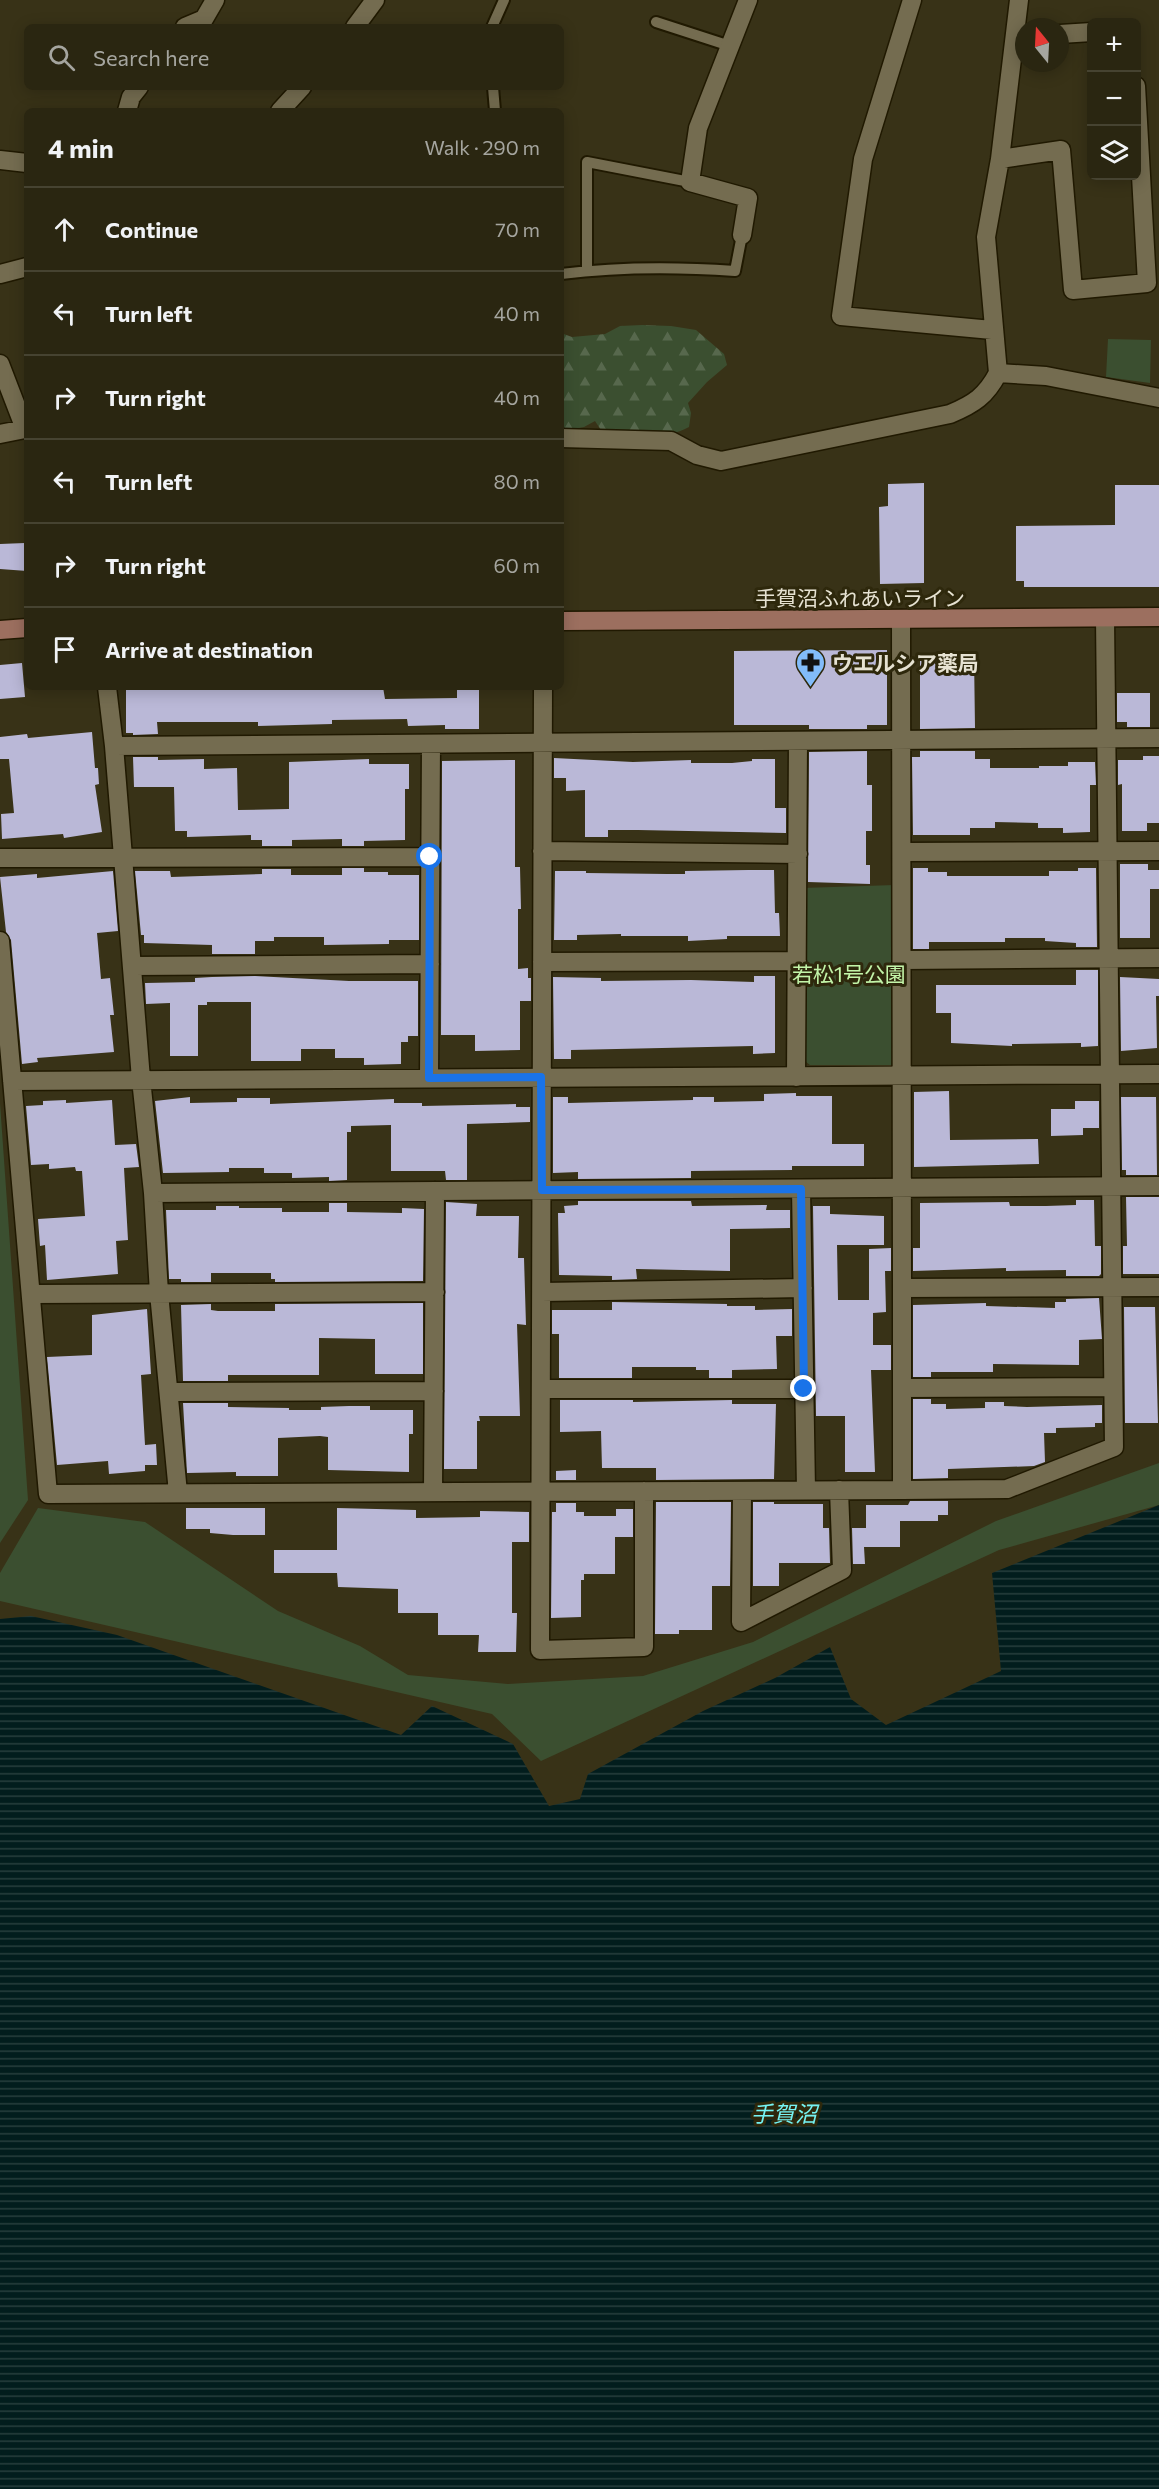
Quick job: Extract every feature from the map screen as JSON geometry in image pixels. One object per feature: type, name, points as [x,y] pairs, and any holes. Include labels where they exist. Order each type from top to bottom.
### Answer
[{"type":"street","points":[[192,24],[204,19],[215,0]]},
{"type":"street","points":[[357,24],[375,0]]},
{"type":"street","points":[[742,235],[748,198],[690,182],[698,128],[748,0]]},
{"type":"street","points":[[912,0],[863,159],[841,316],[992,330]]},
{"type":"street","points":[[1019,0],[1019,18]]},
{"type":"street","points":[[1069,33],[1087,32]]},
{"type":"street","points":[[564,438],[671,441],[697,455],[721,461],[951,414],[969,406],[989,390],[998,373],[992,330],[986,237],[1015,58]]},
{"type":"street","points":[[128,108],[137,90]]},
{"type":"street","points":[[283,108],[299,90]]},
{"type":"street","points":[[1000,159],[1061,150],[1073,290],[1147,284],[1139,126]]},
{"type":"street","points":[[0,160],[24,163]]},
{"type":"street","points":[[0,274],[24,268]]},
{"type":"street","points":[[0,364],[24,423]]},
{"type":"street","points":[[998,373],[1046,376],[1159,398]]},
{"type":"street","points":[[0,434],[24,428]]},
{"type":"street","name":"手賀沼ふれあいライン","points":[[564,621],[1159,617]]},
{"type":"street","points":[[0,941],[33,1294],[48,1494],[1007,1489],[1114,1447],[1105,618]]},
{"type":"street","points":[[901,619],[903,741],[902,1490]]},
{"type":"street","points":[[0,630],[24,628]]},
{"type":"street","points":[[107,690],[178,1493]]},
{"type":"street","points":[[543,690],[540,1650],[644,1647],[644,1491]]},
{"type":"street","points":[[114,746],[1159,738]]},
{"type":"street","points":[[796,1077],[798,741]]},
{"type":"street","points":[[429,1078],[431,744]]},
{"type":"street","points":[[542,851],[798,854]]},
{"type":"street","points":[[903,852],[1159,851]]},
{"type":"street","points":[[0,858],[430,857]]},
{"type":"street","points":[[903,960],[1159,958]]},
{"type":"street","points":[[542,962],[797,961]]},
{"type":"street","points":[[132,966],[430,964]]},
{"type":"street","points":[[12,1082],[141,1079],[1159,1074]]},
{"type":"street","points":[[153,1193],[1159,1186]]},
{"type":"street","points":[[801,1189],[806,1490]]},
{"type":"street","points":[[434,1492],[435,1191]]},
{"type":"street","points":[[902,1288],[1159,1287]]},
{"type":"street","points":[[542,1292],[803,1288]]},
{"type":"street","points":[[33,1294],[435,1292]]},
{"type":"street","points":[[902,1388],[1113,1387]]},
{"type":"street","points":[[541,1389],[804,1389]]},
{"type":"street","points":[[169,1392],[434,1391]]},
{"type":"street","points":[[742,1491],[741,1622],[842,1570],[839,1490]]},
{"type":"lane","points":[[493,24],[504,0]]},
{"type":"lane","points":[[656,22],[730,46]]},
{"type":"lane","points":[[493,90],[495,108]]},
{"type":"lane","points":[[587,271],[587,162],[690,182]]},
{"type":"lane","points":[[564,274],[692,268],[735,271],[742,235]]},
{"type":"green space","points":[[620,326],[671,326],[696,330],[724,354],[727,365],[688,403],[691,413],[689,427],[658,435],[603,433],[595,421],[584,427],[564,430],[564,334],[572,337],[605,334]]},
{"type":"green space","points":[[1108,339],[1151,340],[1150,383],[1106,377]]},
{"type":"green space","name":"若松1号公園","points":[[895,885],[897,1065],[810,1065],[801,1058],[802,888]]},
{"type":"green space","points":[[0,1103],[28,1500],[0,1543]]},
{"type":"green space","points":[[1159,1463],[1159,1505],[999,1550],[541,1761],[492,1714],[0,1601],[0,1573],[38,1508],[145,1522],[278,1611],[360,1646],[408,1675],[508,1684],[643,1676],[753,1642],[996,1521]]},
{"type":"water","name":"手賀沼","points":[[1159,1505],[1159,2489],[0,2489],[0,1619],[31,1616],[117,1635],[401,1735],[432,1706],[513,1744],[549,1806],[580,1799],[588,1774],[703,1711],[775,1678],[830,1647],[851,1699],[886,1725],[1001,1671],[992,1573]]},
{"type":"building","points":[[924,483],[924,583],[880,584],[879,507],[888,506],[888,484]]},
{"type":"building","points":[[1115,485],[1159,485],[1159,587],[1024,587],[1024,581],[1016,581],[1016,526],[1115,525]]},
{"type":"building","points":[[24,543],[24,571],[0,569],[0,544]]},
{"type":"building","name":"ウエルシア薬局","points":[[887,650],[887,725],[867,725],[867,729],[809,729],[809,725],[734,725],[734,651]]},
{"type":"building","points":[[920,655],[974,655],[975,728],[920,729]]},
{"type":"building","points":[[22,663],[25,697],[0,699],[0,665]]},
{"type":"building","points":[[126,690],[384,690],[385,699],[457,698],[457,690],[479,690],[479,729],[445,729],[445,725],[408,726],[407,719],[332,720],[332,724],[258,726],[258,722],[157,722],[158,734],[126,733]]},
{"type":"building","points":[[1117,693],[1150,693],[1150,727],[1127,727],[1127,722],[1117,722]]},
{"type":"building","points":[[92,732],[95,768],[98,768],[99,784],[95,785],[102,832],[64,838],[63,834],[2,839],[1,814],[14,813],[9,759],[0,759],[0,737],[27,734],[28,738]]},
{"type":"building","points":[[867,751],[867,785],[872,785],[872,831],[866,831],[866,865],[870,865],[870,884],[808,882],[809,752]]},
{"type":"building","points":[[920,751],[975,751],[975,759],[990,759],[990,768],[1039,768],[1039,766],[1068,766],[1068,762],[1095,762],[1096,785],[1090,785],[1090,832],[1063,833],[1063,828],[1038,828],[1038,823],[995,822],[995,828],[970,828],[970,835],[913,835],[912,757],[920,757]]},
{"type":"building","points":[[1143,756],[1159,756],[1159,823],[1147,823],[1147,831],[1122,831],[1122,784],[1118,785],[1118,760],[1143,760]]},
{"type":"building","points":[[133,757],[158,757],[158,760],[204,759],[204,769],[237,768],[238,810],[289,809],[289,762],[369,759],[369,764],[409,764],[409,789],[405,789],[405,840],[364,841],[364,846],[342,846],[342,839],[292,840],[292,846],[262,846],[262,840],[251,840],[251,835],[187,837],[187,831],[175,831],[174,787],[134,787]]},
{"type":"building","points":[[554,758],[633,762],[691,760],[691,763],[732,763],[752,761],[752,759],[775,759],[775,808],[786,808],[786,833],[608,830],[608,837],[585,837],[585,790],[566,791],[566,778],[554,778]]},
{"type":"building","points":[[515,760],[515,867],[520,867],[521,909],[518,909],[518,969],[528,968],[528,978],[531,978],[531,1001],[520,1001],[520,1050],[475,1051],[475,1035],[441,1035],[442,761]]},
{"type":"building","points":[[1120,864],[1148,864],[1148,870],[1159,870],[1159,889],[1150,889],[1150,938],[1120,938]]},
{"type":"building","points":[[342,868],[364,868],[364,872],[388,872],[388,875],[419,875],[419,940],[389,940],[389,944],[324,945],[324,937],[274,937],[274,941],[255,941],[255,954],[212,954],[212,945],[144,943],[144,935],[141,935],[135,871],[170,871],[171,877],[262,874],[262,869],[291,869],[291,875],[342,875]]},
{"type":"building","points":[[913,868],[928,868],[928,872],[947,872],[947,876],[1049,876],[1049,871],[1078,871],[1078,868],[1096,868],[1097,947],[1076,947],[1076,943],[1045,941],[1045,938],[1005,938],[1005,942],[929,942],[929,949],[913,949]]},
{"type":"building","points":[[774,870],[775,913],[779,913],[780,936],[727,936],[727,939],[688,941],[688,936],[621,936],[621,934],[577,935],[577,940],[554,940],[555,871],[685,874],[685,871]]},
{"type":"building","points":[[113,871],[118,931],[97,933],[101,979],[110,978],[114,1015],[110,1015],[114,1052],[37,1058],[38,1062],[22,1064],[11,940],[6,932],[0,877],[37,874],[37,878]]},
{"type":"building","points":[[1076,970],[1098,970],[1098,1046],[1081,1047],[1081,1043],[1012,1044],[1012,1046],[951,1043],[951,1013],[936,1013],[936,985],[1076,985]]},
{"type":"building","points":[[255,976],[349,981],[418,981],[418,1036],[408,1036],[408,1042],[401,1042],[401,1064],[364,1065],[364,1058],[335,1058],[335,1049],[301,1049],[301,1061],[251,1061],[251,1002],[207,1002],[207,1005],[198,1005],[198,1056],[170,1056],[170,1003],[146,1004],[145,983],[195,982],[195,978]]},
{"type":"building","points":[[754,976],[775,976],[775,1053],[753,1054],[753,1046],[571,1050],[571,1059],[554,1059],[553,977],[601,978],[601,981],[754,982]]},
{"type":"building","points":[[1120,977],[1159,979],[1159,996],[1156,996],[1157,1048],[1121,1051]]},
{"type":"building","points":[[949,1091],[950,1140],[1038,1139],[1039,1164],[914,1167],[914,1092]]},
{"type":"building","points":[[796,1093],[796,1096],[832,1096],[832,1144],[864,1144],[864,1166],[792,1166],[792,1170],[691,1171],[691,1178],[578,1179],[578,1172],[553,1173],[553,1097],[568,1097],[568,1103],[693,1100],[693,1097],[714,1097],[714,1102],[764,1101],[764,1094]]},
{"type":"building","points":[[190,1097],[190,1103],[237,1102],[237,1098],[270,1098],[270,1104],[394,1099],[394,1103],[422,1103],[422,1106],[516,1104],[516,1107],[530,1107],[530,1122],[467,1124],[467,1180],[446,1180],[445,1171],[391,1171],[391,1125],[351,1126],[351,1132],[347,1132],[347,1180],[329,1181],[329,1177],[292,1178],[292,1173],[264,1173],[264,1168],[229,1168],[229,1172],[163,1173],[155,1101]]},
{"type":"building","points":[[1121,1097],[1156,1097],[1157,1175],[1126,1175],[1126,1170],[1122,1170]]},
{"type":"building","points":[[66,1100],[66,1103],[112,1100],[115,1145],[136,1144],[139,1167],[124,1168],[128,1240],[116,1241],[118,1274],[47,1280],[45,1245],[40,1246],[38,1219],[85,1216],[82,1171],[76,1171],[75,1167],[49,1169],[49,1164],[31,1165],[26,1106],[43,1105],[43,1101]]},
{"type":"building","points":[[1075,1101],[1099,1101],[1099,1128],[1083,1128],[1083,1135],[1051,1136],[1051,1109],[1075,1109]]},
{"type":"building","points":[[1126,1197],[1159,1197],[1159,1274],[1123,1274],[1123,1246],[1127,1246]]},
{"type":"building","points":[[1076,1200],[1094,1200],[1095,1246],[1101,1246],[1101,1274],[1099,1276],[1066,1276],[1066,1270],[1006,1271],[1006,1268],[913,1271],[913,1248],[920,1248],[920,1203],[1009,1202],[1010,1206],[1046,1206],[1076,1205]]},
{"type":"building","points":[[578,1201],[691,1201],[692,1206],[767,1205],[766,1210],[790,1210],[790,1228],[730,1229],[730,1271],[636,1269],[637,1279],[612,1280],[612,1276],[559,1275],[558,1213],[565,1213],[564,1206],[578,1205]]},
{"type":"building","points":[[446,1202],[477,1204],[476,1216],[519,1216],[518,1258],[524,1258],[526,1325],[517,1324],[520,1416],[479,1416],[480,1421],[477,1421],[477,1469],[444,1469]]},
{"type":"building","points":[[329,1203],[347,1203],[347,1212],[402,1213],[402,1208],[424,1209],[423,1281],[275,1282],[275,1279],[271,1279],[271,1273],[211,1273],[211,1282],[181,1282],[181,1279],[169,1279],[166,1210],[216,1210],[216,1206],[239,1206],[239,1208],[282,1208],[282,1212],[329,1212]]},
{"type":"building","points":[[813,1206],[830,1206],[830,1214],[884,1216],[884,1245],[837,1245],[838,1300],[869,1300],[869,1249],[891,1248],[891,1271],[885,1271],[886,1312],[873,1313],[873,1345],[891,1345],[891,1370],[871,1370],[875,1472],[845,1472],[845,1416],[816,1416]]},
{"type":"building","points":[[1099,1298],[1102,1339],[1079,1340],[1079,1365],[993,1364],[993,1372],[931,1372],[931,1377],[913,1377],[913,1305],[986,1303],[986,1306],[1055,1308],[1055,1302],[1066,1302],[1066,1299]]},
{"type":"building","points":[[612,1302],[727,1304],[727,1306],[755,1306],[755,1310],[792,1309],[792,1336],[776,1336],[777,1369],[732,1370],[732,1378],[709,1378],[709,1370],[696,1370],[696,1367],[632,1367],[632,1378],[559,1378],[559,1334],[552,1334],[552,1310],[612,1310]]},
{"type":"building","points":[[423,1303],[423,1374],[375,1374],[375,1339],[319,1338],[319,1375],[228,1375],[228,1381],[183,1381],[181,1305],[211,1304],[211,1310],[218,1311],[275,1311],[275,1304]]},
{"type":"building","points":[[1124,1307],[1155,1307],[1158,1423],[1125,1423]]},
{"type":"building","points":[[147,1309],[151,1374],[141,1375],[145,1445],[156,1444],[157,1465],[145,1465],[145,1471],[109,1474],[108,1461],[57,1465],[47,1357],[92,1355],[92,1315]]},
{"type":"building","points":[[913,1399],[931,1399],[931,1404],[946,1404],[946,1409],[985,1408],[985,1402],[1004,1402],[1004,1406],[1027,1407],[1102,1405],[1102,1423],[1095,1423],[1095,1427],[1056,1428],[1056,1433],[1044,1433],[1045,1462],[1034,1466],[948,1469],[948,1478],[913,1479]]},
{"type":"building","points":[[560,1400],[633,1400],[633,1402],[732,1400],[732,1404],[776,1404],[774,1479],[656,1480],[656,1468],[602,1468],[601,1431],[560,1432]]},
{"type":"building","points":[[183,1403],[228,1403],[228,1407],[289,1408],[289,1410],[370,1406],[370,1410],[413,1410],[413,1434],[409,1434],[409,1472],[328,1470],[328,1437],[320,1436],[278,1438],[278,1476],[236,1476],[236,1472],[187,1473]]},
{"type":"building","points":[[576,1470],[576,1480],[556,1480],[556,1471]]},
{"type":"building","points":[[910,1501],[948,1501],[948,1515],[938,1515],[938,1521],[900,1521],[900,1547],[864,1547],[865,1564],[853,1564],[852,1528],[866,1528],[866,1505],[908,1505]]},
{"type":"building","points":[[656,1502],[731,1502],[730,1586],[712,1586],[712,1630],[679,1630],[679,1634],[655,1634]]},
{"type":"building","points":[[753,1502],[823,1504],[823,1528],[829,1528],[830,1563],[779,1563],[779,1586],[753,1586]]},
{"type":"building","points":[[556,1503],[576,1503],[576,1512],[584,1512],[584,1516],[616,1516],[616,1509],[633,1509],[633,1537],[615,1537],[615,1574],[584,1574],[584,1580],[581,1580],[581,1617],[551,1618],[552,1512],[556,1512]]},
{"type":"building","points":[[186,1508],[265,1508],[265,1535],[233,1535],[210,1533],[210,1529],[186,1529]]},
{"type":"building","points":[[337,1508],[416,1510],[416,1518],[480,1517],[480,1511],[529,1512],[529,1542],[512,1542],[512,1613],[517,1613],[516,1652],[478,1652],[479,1635],[438,1635],[438,1613],[398,1613],[398,1589],[338,1587],[337,1573],[274,1573],[274,1550],[337,1550]]},
{"type":"place","name":"ウエルシア薬局","points":[[811,688]]},
{"type":"route","points":[[430,857],[429,1078],[541,1077],[542,1190],[801,1189],[804,1389]]}]
